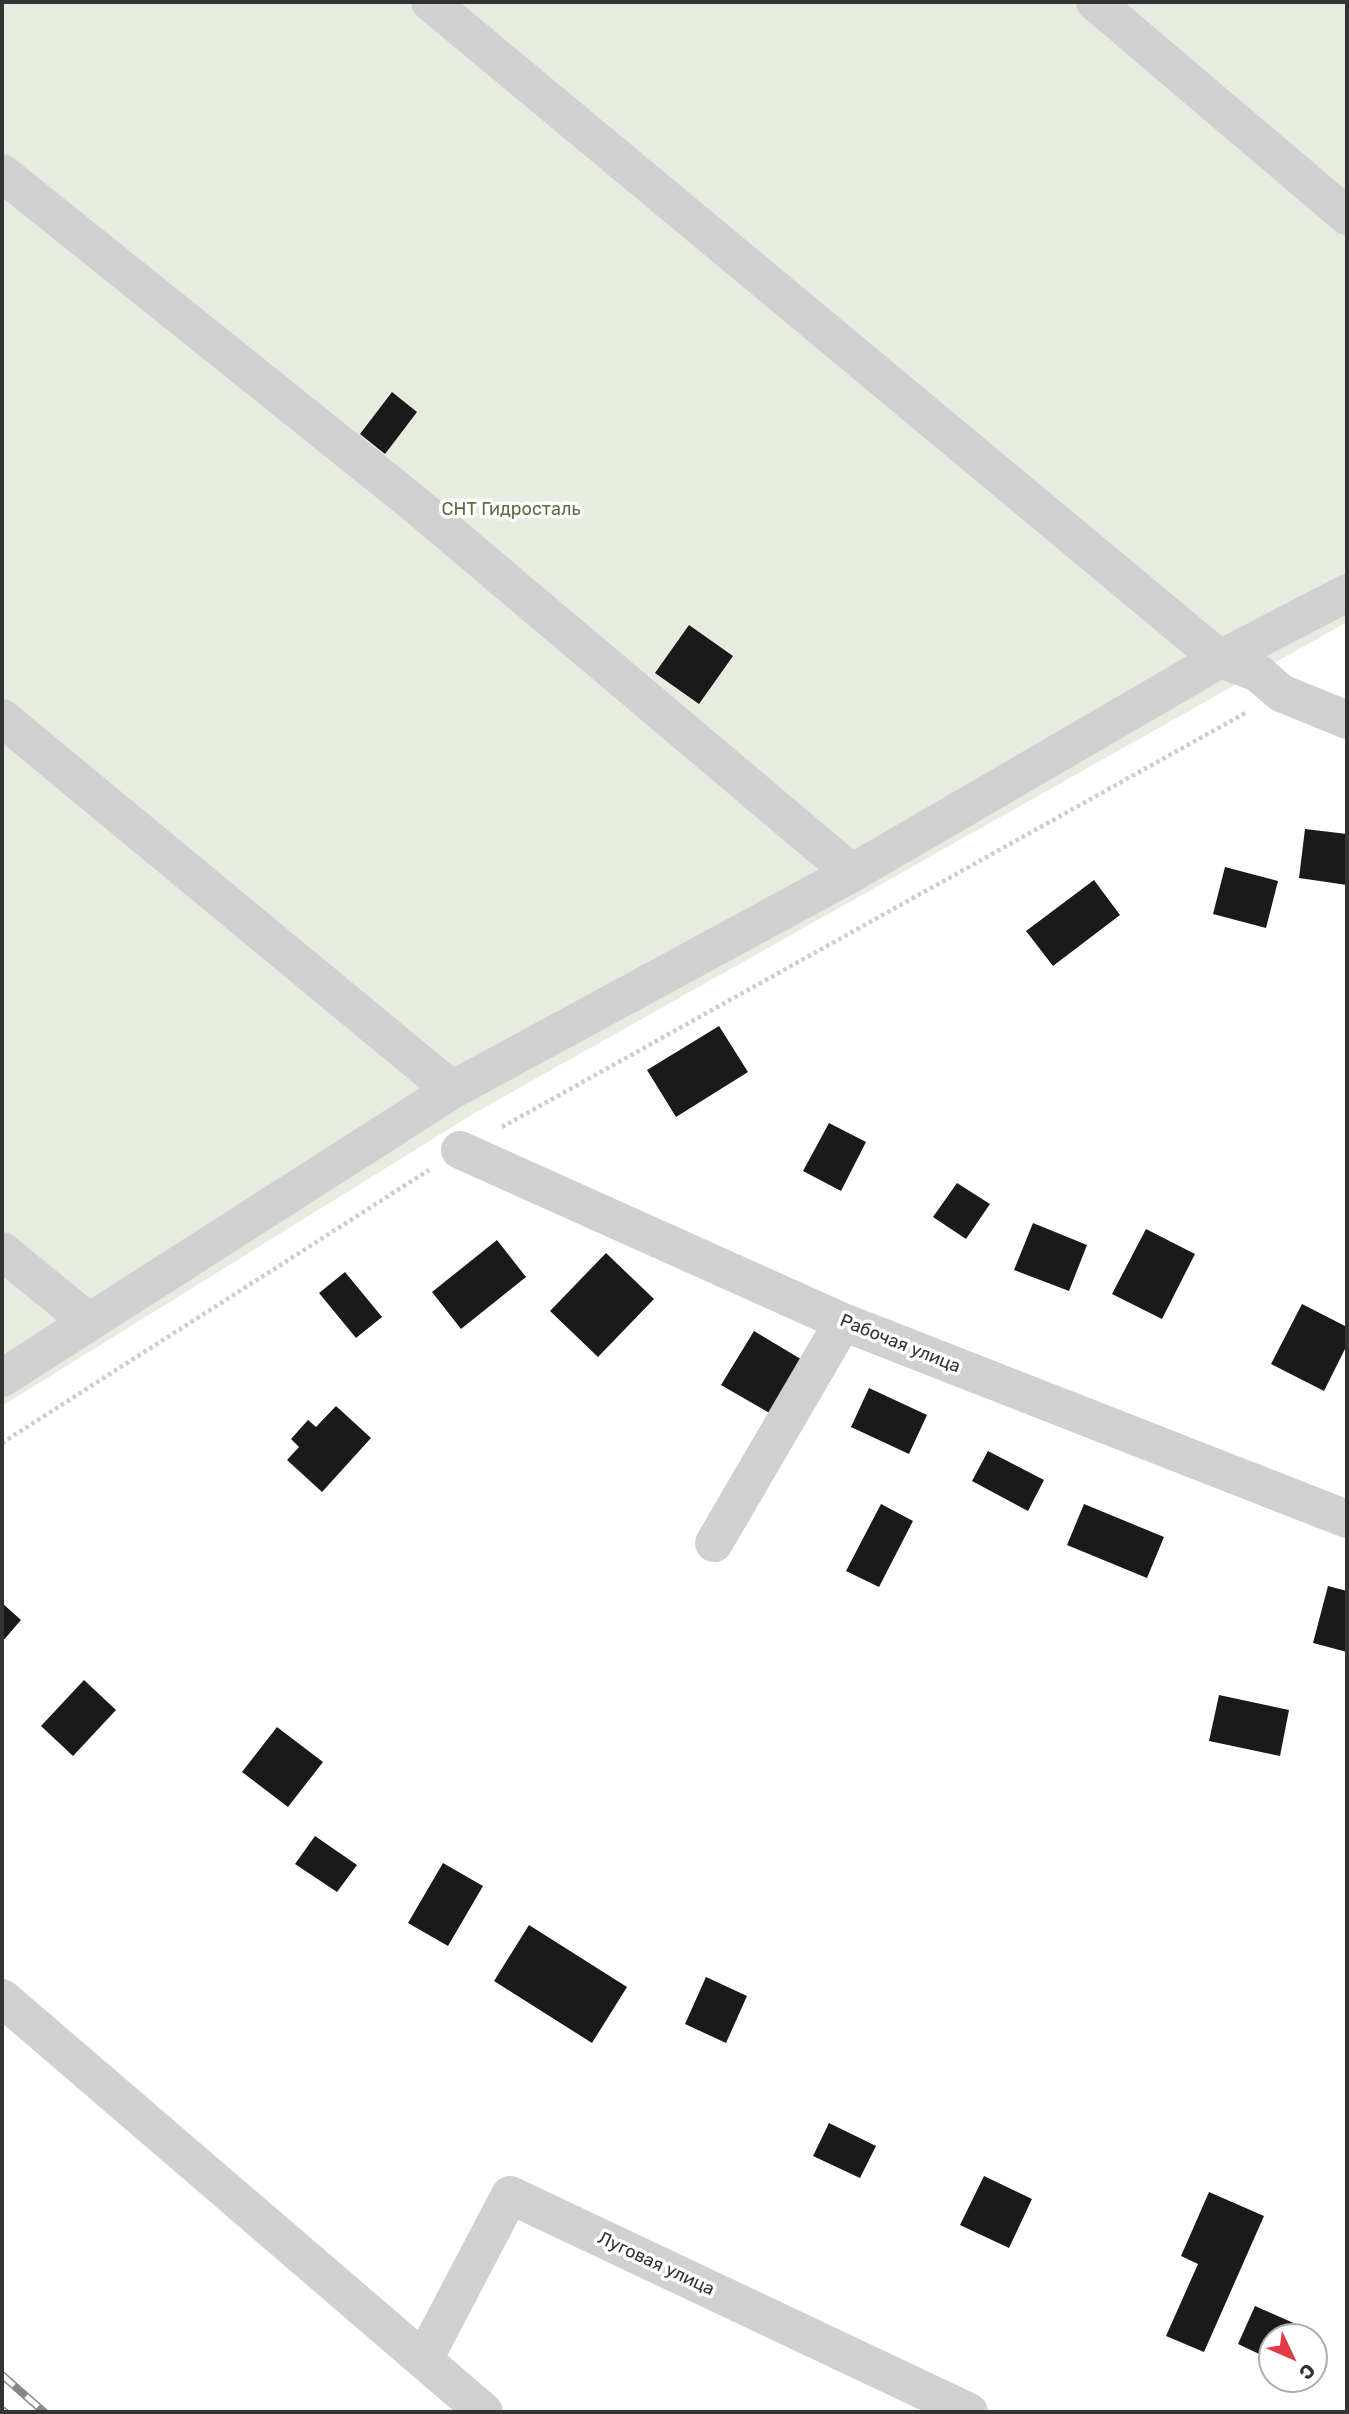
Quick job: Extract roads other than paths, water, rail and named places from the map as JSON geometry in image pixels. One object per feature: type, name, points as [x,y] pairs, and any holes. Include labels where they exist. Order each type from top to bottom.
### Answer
[{"type":"street","points":[[430,2],[1220,659],[1258,673],[1282,693],[1347,720]]},
{"type":"street","points":[[1095,2],[1347,216]]},
{"type":"street","points":[[2,173],[416,505],[852,873]]},
{"type":"street","points":[[2,1378],[452,1090],[852,873],[1220,659],[1347,593]]},
{"type":"street","points":[[2,718],[452,1090]]},
{"type":"street","name":"Рабочая улица","points":[[460,1150],[843,1322],[1347,1519]]},
{"type":"street","points":[[2,1251],[89,1322]]},
{"type":"street","points":[[714,1543],[843,1322]]},
{"type":"street","points":[[2,1998],[484,2412]]},
{"type":"street","name":"Луговая улица","points":[[424,2360],[510,2195],[970,2412]]},
{"type":"railway","points":[[2,2375],[44,2412]]},
{"type":"park label","name":"СНТ Гидросталь","points":[[511,510]]}]
